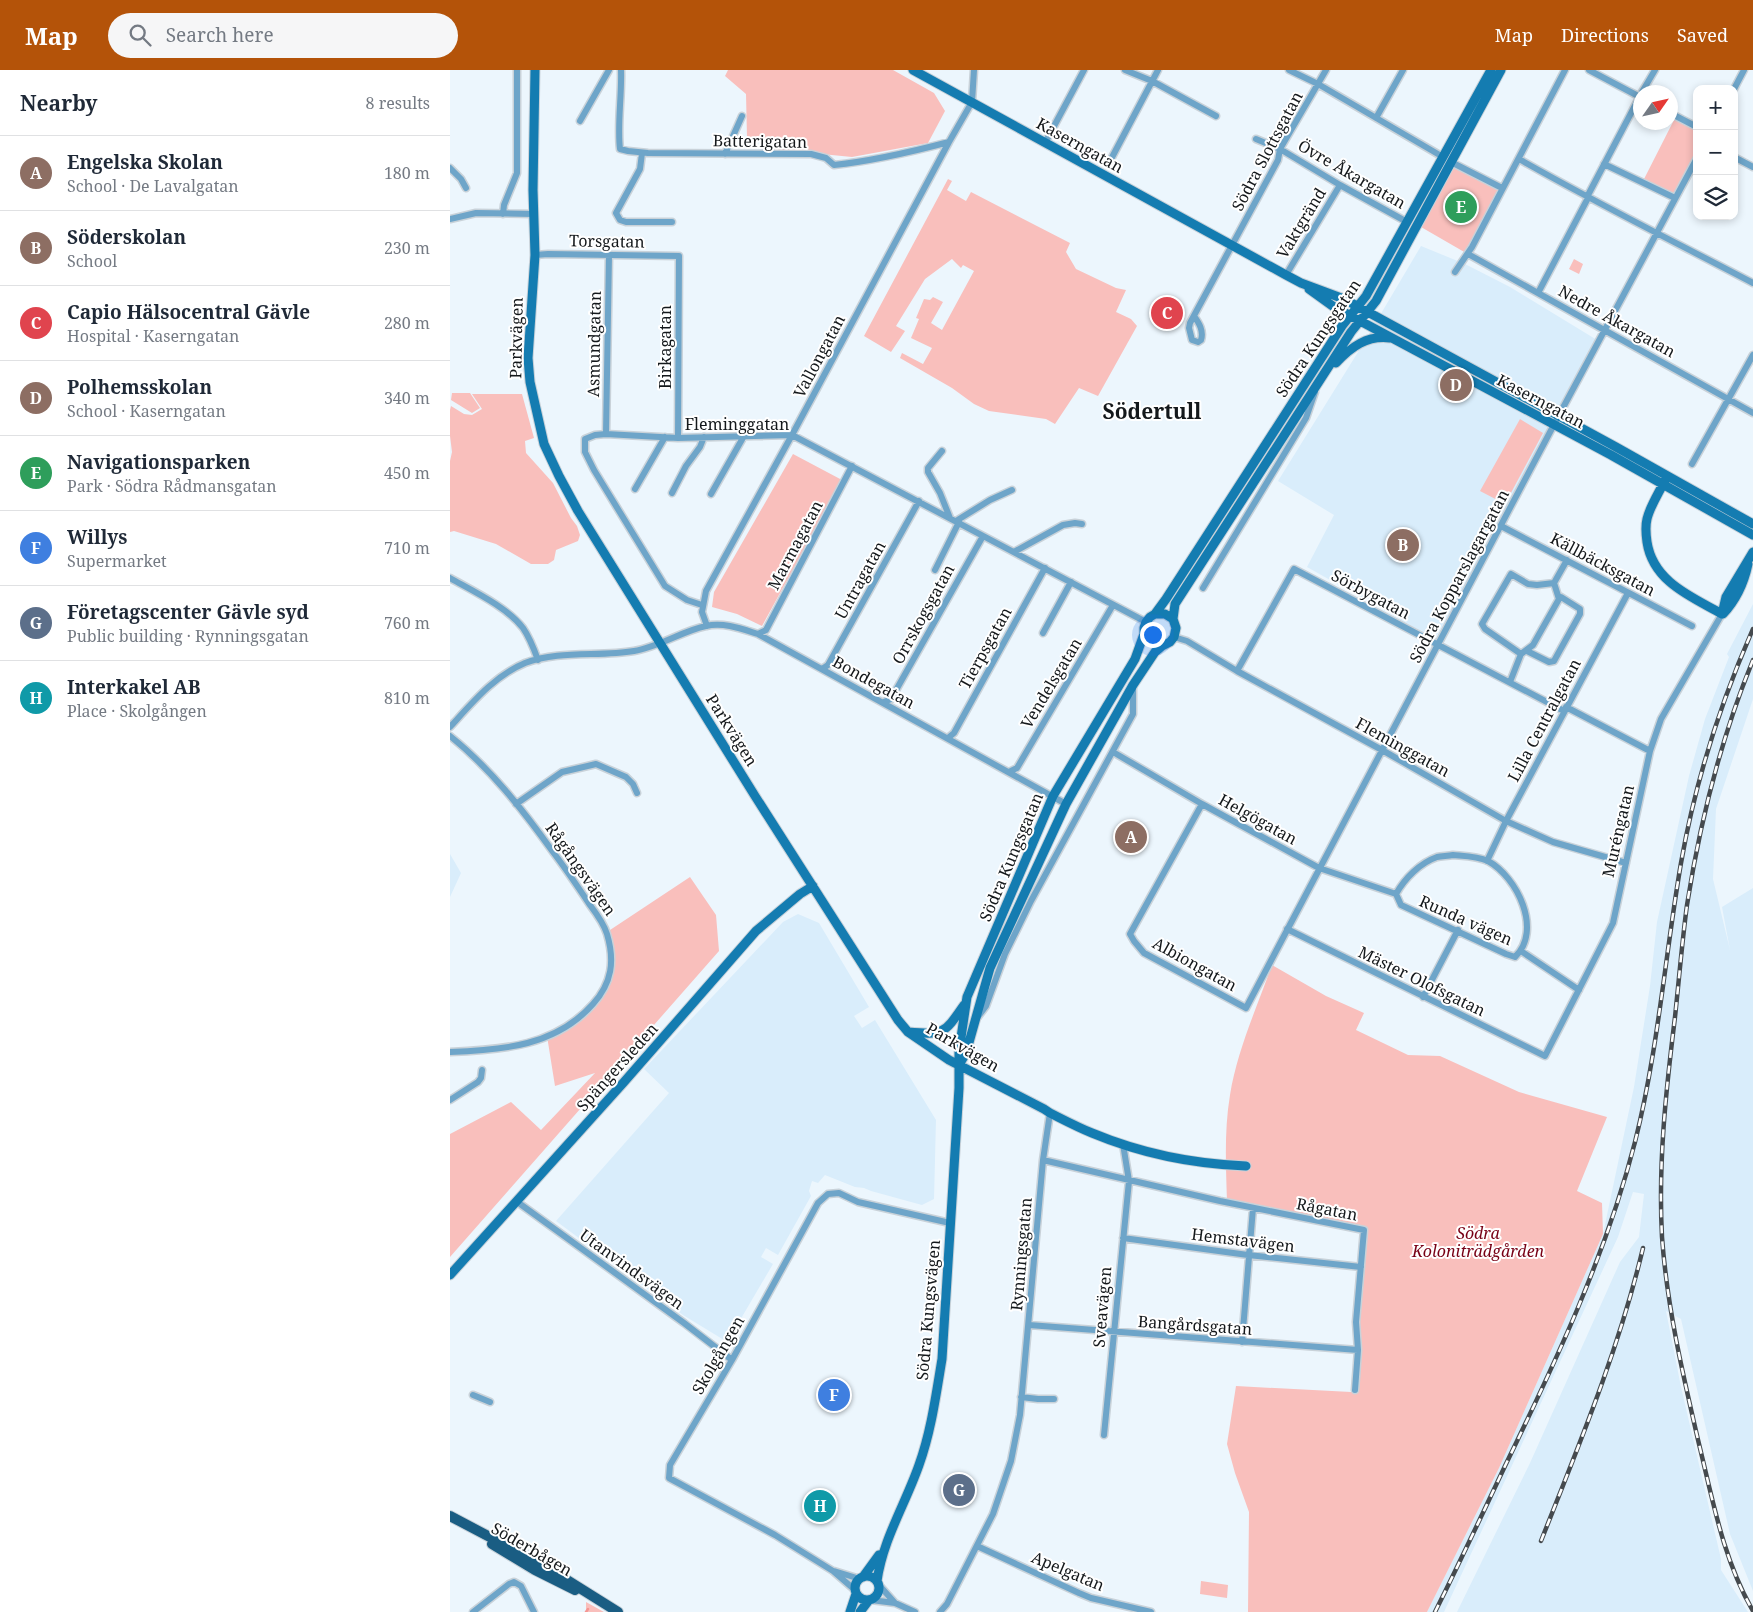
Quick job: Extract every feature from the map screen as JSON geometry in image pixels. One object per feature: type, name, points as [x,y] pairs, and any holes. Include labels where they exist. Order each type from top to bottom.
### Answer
[{"type":"main road","name":"Parkvägen","points":[[535,70],[533,214],[535,255],[528,358],[530,382],[544,444],[578,511],[887,1005],[908,1032],[949,1060],[1044,1109],[1050,1114],[1092,1134],[1152,1153],[1246,1166]]},
{"type":"main road","name":"Kaserngatan","points":[[913,70],[1301,283],[1358,306],[1556,421]]},
{"type":"main road","name":"Södra Kungsgatan","points":[[959,1065],[966,1002],[1053,796],[1135,659],[1152,641],[1170,642],[1174,637],[1176,628],[1173,619],[1175,604],[1319,381],[1355,318],[1358,306],[1366,296],[1491,70]]},
{"type":"main road","name":"Södra Kungsgatan","points":[[959,1065],[966,1053],[990,968],[1066,804],[1133,685],[1155,652],[1146,622],[1155,614],[1342,326],[1367,311],[1376,301],[1501,70]]},
{"type":"main road","name":"Kaserngatan","points":[[1301,283],[1334,307],[1556,421],[1751,529]]},
{"type":"main road","points":[[1319,381],[1346,352],[1363,341],[1382,337],[1400,341]]},
{"type":"main road","points":[[1665,480],[1647,520],[1646,538],[1650,555],[1660,572],[1675,587],[1722,614]]},
{"type":"main road","name":"Muréngatan","points":[[1722,614],[1726,597],[1753,552]]},
{"type":"main road","points":[[1155,614],[1165,614],[1173,619]]},
{"type":"main road","name":"Spängersleden","points":[[450,1275],[624,1082],[756,931],[800,894],[813,886]]},
{"type":"main road","points":[[908,1032],[928,1034],[942,1032],[953,1021],[966,1002]]},
{"type":"main road","name":"Södra Kungsvägen","points":[[878,1583],[884,1549],[914,1480],[928,1434],[942,1359],[959,1065]]},
{"type":"main road","name":"Söderbågen","points":[[450,1516],[543,1564],[590,1596],[618,1612]]},
{"type":"main road","name":"Södra Kungsvägen","points":[[862,1578],[884,1549]]},
{"type":"main road","points":[[850,1612],[856,1592],[856,1584],[862,1578],[869,1576],[878,1583],[878,1593],[860,1612]]},
{"type":"main road","points":[[856,1592],[861,1599],[870,1600]]},
{"type":"street","points":[[502,214],[517,173],[517,70]]},
{"type":"street","points":[[580,121],[609,70]]},
{"type":"street","name":"Batterigatan","points":[[621,70],[620,149],[642,153],[811,154],[826,158],[834,165],[867,161],[950,142]]},
{"type":"street","points":[[972,102],[974,70]]},
{"type":"street","points":[[1045,143],[1084,70]]},
{"type":"street","points":[[1125,70],[1216,116]]},
{"type":"street","points":[[1110,163],[1158,70]]},
{"type":"street","points":[[1289,70],[1318,84],[1442,157]]},
{"type":"street","name":"Södra Slottsgatan","points":[[1233,245],[1278,160],[1280,150],[1326,70]]},
{"type":"street","points":[[1376,118],[1402,70]]},
{"type":"street","points":[[1455,272],[1468,254],[1565,70]]},
{"type":"street","points":[[1589,70],[1633,92]]},
{"type":"street","points":[[1647,85],[1655,70]]},
{"type":"street","points":[[1736,85],[1744,70]]},
{"type":"street","name":"Vallongatan","points":[[702,605],[706,591],[972,102]]},
{"type":"street","points":[[1538,293],[1633,111]]},
{"type":"street","points":[[725,154],[742,116]]},
{"type":"street","points":[[1678,117],[1693,125]]},
{"type":"street","name":"Övre Åkargatan","points":[[1256,139],[1280,150],[1340,186],[1407,222]]},
{"type":"street","points":[[642,153],[640,169],[616,213],[620,220],[626,222],[672,222]]},
{"type":"street","points":[[1519,159],[1588,198],[1753,283]]},
{"type":"street","points":[[1738,159],[1753,167]]},
{"type":"street","points":[[1451,162],[1502,188]]},
{"type":"street","points":[[1604,164],[1675,198]]},
{"type":"street","name":"Södra Kopparslagargatan","points":[[1246,1008],[1655,233],[1693,165]]},
{"type":"street","points":[[450,168],[461,179],[466,188]]},
{"type":"street","name":"Vaktgränd","points":[[1286,275],[1340,186]]},
{"type":"street","points":[[450,219],[476,214],[533,214]]},
{"type":"street","points":[[1194,316],[1233,245]]},
{"type":"street","name":"Nedre Åkargatan","points":[[1468,254],[1753,413]]},
{"type":"street","name":"Torsgatan","points":[[535,255],[679,256]]},
{"type":"street","name":"Asmundgatan","points":[[606,434],[609,255]]},
{"type":"street","name":"Birkagatan","points":[[678,438],[679,256]]},
{"type":"street","points":[[1692,464],[1753,356]]},
{"type":"street","name":"Södra Kungsgatan","points":[[1203,588],[1306,418],[1319,381]]},
{"type":"street","name":"Fleminggatan","points":[[702,605],[687,600],[665,586],[594,470],[585,452],[585,439],[595,434],[678,438],[792,436],[1146,622]]},
{"type":"street","points":[[711,494],[744,436]]},
{"type":"street","points":[[635,489],[665,437]]},
{"type":"street","points":[[672,493],[704,437]]},
{"type":"street","points":[[942,451],[928,468],[928,472],[955,520]]},
{"type":"street","name":"Marmagatan","points":[[758,634],[766,630],[852,466]]},
{"type":"street","points":[[934,570],[955,520],[1012,490]]},
{"type":"street","name":"Untragatan","points":[[822,669],[828,665],[918,501]]},
{"type":"street","points":[[1014,552],[1064,525],[1082,524]]},
{"type":"street","name":"Källbäcksgatan","points":[[1501,526],[1692,626]]},
{"type":"street","name":"Orrskogsgatan","points":[[884,702],[892,699],[984,536]]},
{"type":"street","points":[[1510,682],[1524,653],[1533,645],[1559,599],[1554,583],[1567,560]]},
{"type":"street","name":"Tierpsgatan","points":[[948,738],[954,733],[1045,568]]},
{"type":"street","name":"Sörbygatan","points":[[1237,671],[1294,569],[1438,646],[1650,750]]},
{"type":"street","points":[[1554,583],[1528,584],[1512,574],[1482,624],[1485,629],[1524,653],[1549,662],[1554,661],[1580,614],[1580,609],[1575,605],[1567,600],[1559,599]]},
{"type":"street","points":[[450,578],[485,598],[517,622],[529,638],[538,660]]},
{"type":"street","points":[[1044,632],[1071,582]]},
{"type":"street","name":"Lilla Centralgatan","points":[[1487,861],[1506,821],[1628,593]]},
{"type":"street","points":[[702,605],[702,612],[707,626]]},
{"type":"street","name":"Vendelsgatan","points":[[1010,772],[1017,768],[1113,605]]},
{"type":"street","name":"Muréngatan","points":[[1545,1056],[1613,923],[1650,750],[1661,720],[1722,614]]},
{"type":"street","name":"Bondegatan","points":[[450,727],[492,683],[525,664],[555,656],[636,651],[707,626],[734,626],[758,634],[1066,804]]},
{"type":"street","name":"Fleminggatan","points":[[1174,637],[1187,641],[1237,671],[1382,750],[1506,821],[1553,842],[1626,863]]},
{"type":"street","name":"Södra Kungsgatan","points":[[974,1023],[986,1006],[1005,954],[1031,901],[1133,714],[1133,685]]},
{"type":"street","name":"Rågångsvägen","points":[[450,736],[470,753],[516,804],[557,858],[607,932],[611,957],[609,979],[600,996],[581,1018],[565,1028],[525,1043],[490,1051],[450,1052]]},
{"type":"street","name":"Helgögatan","points":[[1113,752],[1202,804],[1320,868],[1396,894]]},
{"type":"street","points":[[516,804],[562,772],[596,764],[626,777],[633,784],[637,793]]},
{"type":"street","name":"Albiongatan","points":[[1202,804],[1130,934],[1144,953],[1246,1008]]},
{"type":"street","name":"Runda vägen","points":[[1466,856],[1487,861],[1499,870],[1516,889],[1524,908],[1526,938],[1521,951],[1515,956],[1506,954],[1401,905],[1396,894],[1402,884],[1416,870],[1437,857],[1466,856]]},
{"type":"street","name":"Mäster Olofsgatan","points":[[1287,930],[1545,1056]]},
{"type":"street","points":[[1423,997],[1458,930]]},
{"type":"street","points":[[1521,951],[1579,990]]},
{"type":"street","points":[[450,1100],[478,1082],[481,1078],[482,1070]]},
{"type":"street","name":"Rynningsgatan","points":[[940,1612],[947,1604],[993,1514],[1009,1471],[1020,1415],[1043,1160],[1050,1114]]},
{"type":"street","points":[[1123,1144],[1129,1181]]},
{"type":"street","name":"Rågatan","points":[[1043,1160],[1129,1181],[1364,1230],[1356,1322],[1358,1350],[1355,1390]]},
{"type":"street","name":"Sveavägen","points":[[1104,1435],[1129,1181]]},
{"type":"street","name":"Skolgången","points":[[856,1592],[833,1571],[775,1535],[669,1478],[670,1465],[732,1360],[818,1203],[828,1194],[839,1193],[858,1202],[950,1223]]},
{"type":"street","name":"Utanvindsvägen","points":[[516,1201],[732,1360]]},
{"type":"street","points":[[1242,1342],[1253,1208]]},
{"type":"street","name":"Hemstavägen","points":[[1123,1238],[1248,1255],[1361,1267]]},
{"type":"street","name":"Bangårdsgatan","points":[[1029,1325],[1358,1350]]},
{"type":"street","points":[[473,1395],[490,1402]]},
{"type":"street","points":[[1021,1397],[1038,1400],[1054,1399]]},
{"type":"street","name":"Apelgatan","points":[[977,1546],[1091,1598],[1151,1612]]},
{"type":"street","name":"Skolgången","points":[[833,1571],[862,1578]]},
{"type":"street","points":[[473,1612],[514,1582],[519,1584],[534,1612]]},
{"type":"street","points":[[878,1583],[895,1602],[915,1612]]},
{"type":"street","points":[[870,1600],[895,1602]]},
{"type":"shaded area","points":[[1421,246],[1465,264],[1510,287],[1597,340],[1549,434],[1435,639],[1307,567],[1334,515],[1278,481]]},
{"type":"shaded area","points":[[1753,604],[1753,699],[1716,809],[1713,879],[1730,950],[1722,907],[1753,888],[1753,1591],[1730,1534],[1681,1319],[1666,1311],[1681,1387],[1721,1559],[1721,1570],[1748,1612],[1457,1612],[1530,1463],[1620,1262],[1639,1237],[1644,1194],[1633,1192],[1618,1237],[1444,1612],[1427,1612],[1499,1468],[1603,1234],[1634,1087],[1650,986],[1657,922],[1689,776],[1705,719],[1729,657],[1727,654]]},
{"type":"shaded area","points":[[450,854],[461,873],[450,897]]},
{"type":"shaded area","points":[[798,914],[819,923],[869,1007],[854,1016],[862,1028],[875,1020],[936,1120],[934,1199],[922,1205],[855,1187],[825,1175],[818,1183],[812,1181],[809,1191],[811,1196],[778,1255],[766,1248],[761,1257],[773,1264],[729,1339],[724,1340],[683,1315],[556,1221],[669,1093],[644,1069],[783,922]]},
{"type":"green space","points":[[728,70],[893,70],[934,93],[945,111],[928,143],[852,157],[771,149],[767,139],[747,138],[746,94],[725,76]]},
{"type":"green space","points":[[1678,120],[1693,127],[1693,160],[1674,196],[1643,181],[1669,130],[1678,130]]},
{"type":"green space","points":[[1454,164],[1500,187],[1466,253],[1421,227]]},
{"type":"green space","points":[[948,179],[952,181],[947,190],[966,201],[971,192],[1070,243],[1066,252],[1076,269],[1116,288],[1126,290],[1116,312],[1131,319],[1137,326],[1098,396],[1079,388],[1055,424],[1046,419],[989,411],[974,404],[952,388],[900,358],[902,353],[923,364],[932,348],[911,338],[919,319],[916,318],[924,299],[930,300],[933,297],[943,302],[931,323],[942,330],[974,271],[963,265],[961,268],[952,259],[925,279],[896,326],[905,331],[891,352],[864,336]]},
{"type":"green space","points":[[1574,259],[1583,264],[1579,274],[1569,269]]},
{"type":"green space","points":[[452,393],[470,393],[480,408],[472,413],[451,400]]},
{"type":"green space","points":[[472,394],[522,394],[534,438],[525,441],[526,453],[553,483],[580,535],[578,541],[556,550],[554,560],[548,564],[531,564],[496,544],[454,531],[450,532],[450,461],[452,452],[450,410],[451,406],[464,414],[472,415],[482,409]]},
{"type":"green space","points":[[1520,419],[1543,433],[1505,504],[1480,491]]},
{"type":"green space","points":[[793,454],[842,480],[762,626],[737,614],[712,607],[714,592]]},
{"type":"green space","points":[[690,877],[716,915],[719,951],[450,1257],[450,1134],[511,1102],[541,1130],[595,1073],[555,1086],[547,1036],[565,1028],[608,989],[606,986],[609,979],[607,932]]},
{"type":"green space","name":"Södra Koloniträdgården","points":[[1272,965],[1326,996],[1364,1013],[1356,1030],[1408,1055],[1440,1056],[1519,1092],[1607,1117],[1577,1191],[1602,1203],[1603,1234],[1499,1468],[1427,1612],[1248,1612],[1249,1512],[1227,1444],[1236,1386],[1351,1392],[1366,1231],[1227,1202],[1226,1135],[1233,1079],[1242,1046]]},
{"type":"green space","points":[[1201,1581],[1228,1585],[1227,1598],[1200,1594]]},
{"type":"green space","points":[[586,1602],[604,1612],[586,1612]]},
{"type":"railway","points":[[1435,1612],[1561,1347],[1610,1226],[1635,1142],[1650,1073],[1675,898],[1694,803],[1719,715],[1753,629]]},
{"type":"railway","points":[[1753,660],[1721,750],[1692,874],[1666,1099],[1661,1182],[1664,1263],[1676,1341],[1714,1508],[1726,1550],[1753,1611]]},
{"type":"railway","points":[[1541,1541],[1584,1433],[1610,1360],[1643,1248]]},
{"type":"place","name":"Navigationsparken","points":[[1461,207]]},
{"type":"place","name":"Capio Hälsocentral Gävle","points":[[1167,313]]},
{"type":"place","name":"Polhemsskolan","points":[[1456,385]]},
{"type":"place","name":"Söderskolan","points":[[1403,545]]},
{"type":"place","name":"Engelska Skolan","points":[[1131,837]]},
{"type":"place","name":"Willys","points":[[834,1395]]},
{"type":"place","name":"Företagscenter Gävle syd","points":[[959,1490]]},
{"type":"place","name":"Interkakel AB","points":[[820,1506]]},
{"type":"district","name":"Södertull","points":[[1152,411]]}]
